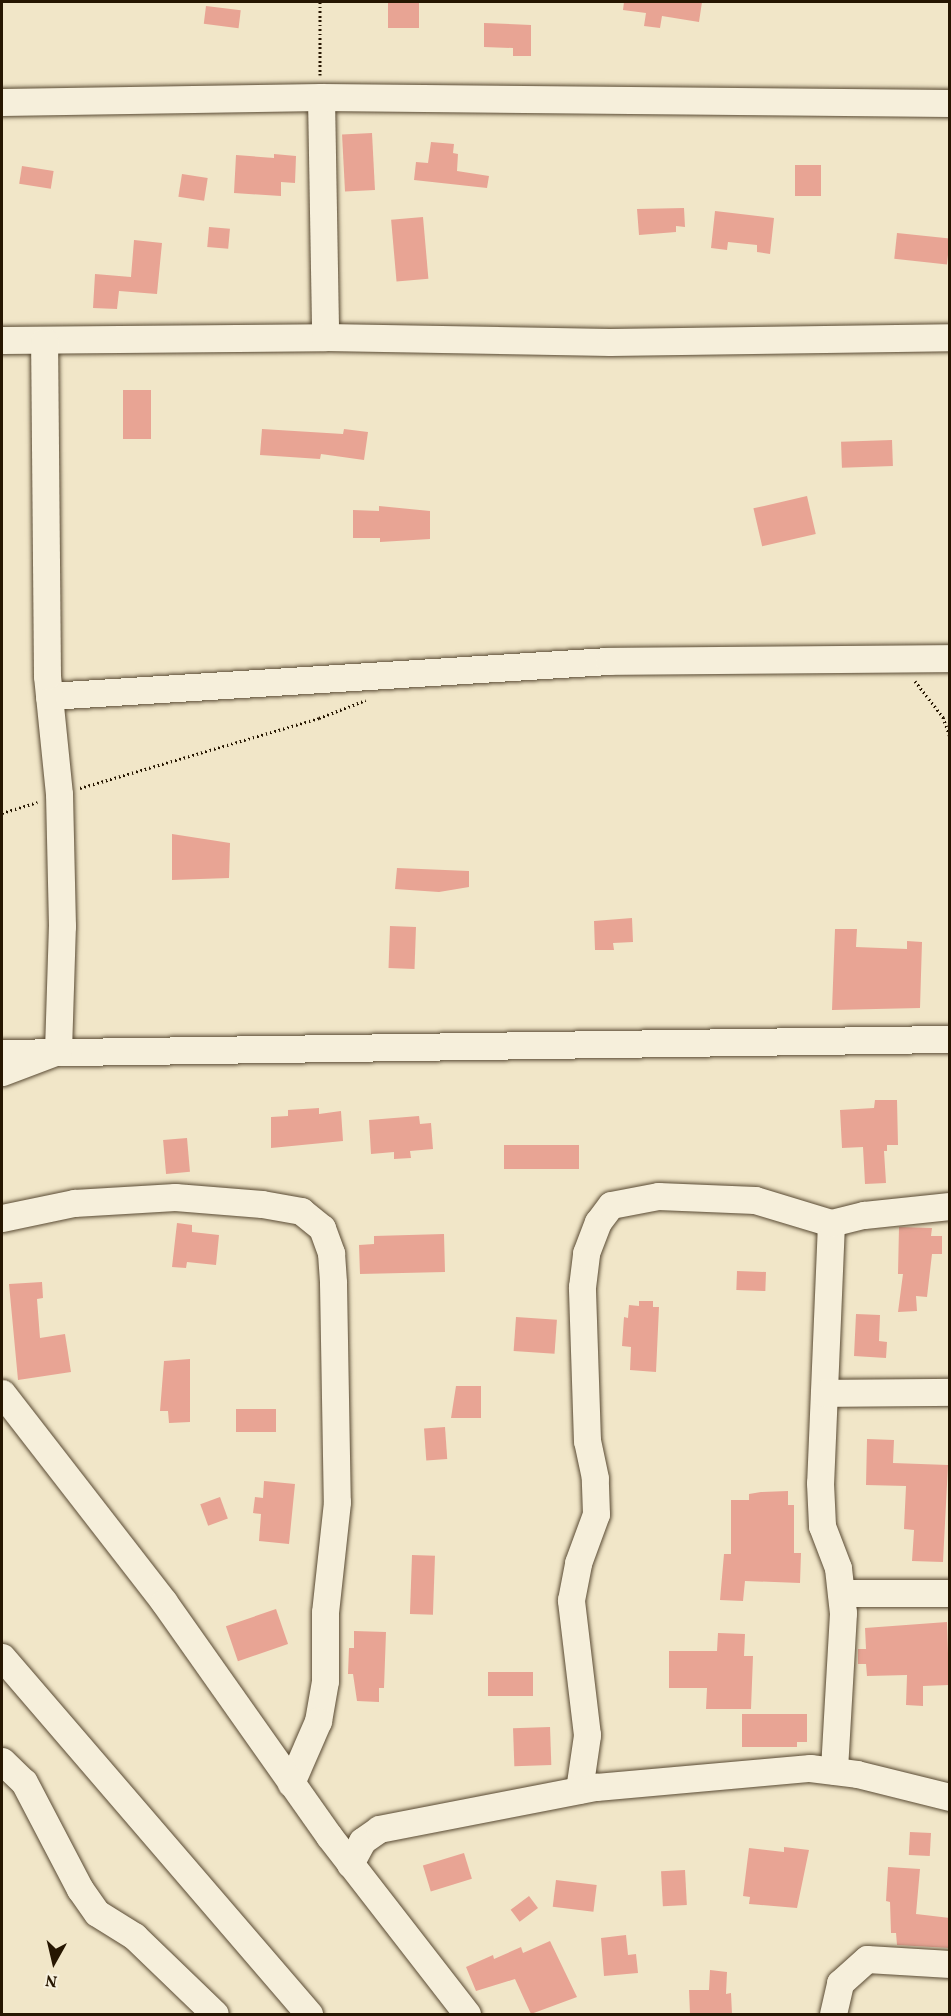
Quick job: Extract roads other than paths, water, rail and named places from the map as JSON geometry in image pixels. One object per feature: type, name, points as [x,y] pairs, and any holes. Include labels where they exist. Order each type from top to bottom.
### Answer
[{"type":"street","points":[[321,97],[325,337]]},
{"type":"street","points":[[2,102],[321,97],[950,103]]},
{"type":"street","points":[[2,340],[325,337],[610,342],[950,337]]},
{"type":"street","points":[[44,340],[43,506],[49,696],[59,794],[62,926],[58,1051]]},
{"type":"street","points":[[49,696],[609,662],[950,658]]},
{"type":"street","points":[[2,1053],[950,1038]]},
{"type":"street","points":[[2,1072],[58,1051]]},
{"type":"street","points":[[579,1791],[587,1736],[571,1600],[578,1563],[596,1514],[595,1478],[587,1441],[582,1287],[586,1253],[598,1222],[611,1205],[658,1196],[755,1200],[831,1223],[864,1215],[950,1206]]},
{"type":"street","points":[[2,1218],[74,1203],[175,1197],[262,1204],[301,1211],[322,1228],[331,1253],[333,1283],[337,1502],[325,1612],[325,1681],[315,1730],[291,1783]]},
{"type":"street","points":[[831,1223],[824,1393],[822,1526],[838,1568],[843,1613],[834,1771]]},
{"type":"street","points":[[824,1393],[950,1392]]},
{"type":"street","points":[[2,1393],[164,1602],[350,1864],[467,2014]]},
{"type":"street","points":[[841,1593],[950,1593]]},
{"type":"street","points":[[2,1657],[309,2014]]},
{"type":"street","points":[[2,1761],[24,1782],[80,1889],[97,1913],[134,1936],[215,2014]]},
{"type":"street","points":[[350,1864],[362,1840],[379,1829],[579,1791],[750,1770],[810,1768],[834,1771],[950,1797]]},
{"type":"street","points":[[833,2014],[840,1983],[867,1959],[950,1964]]}]
